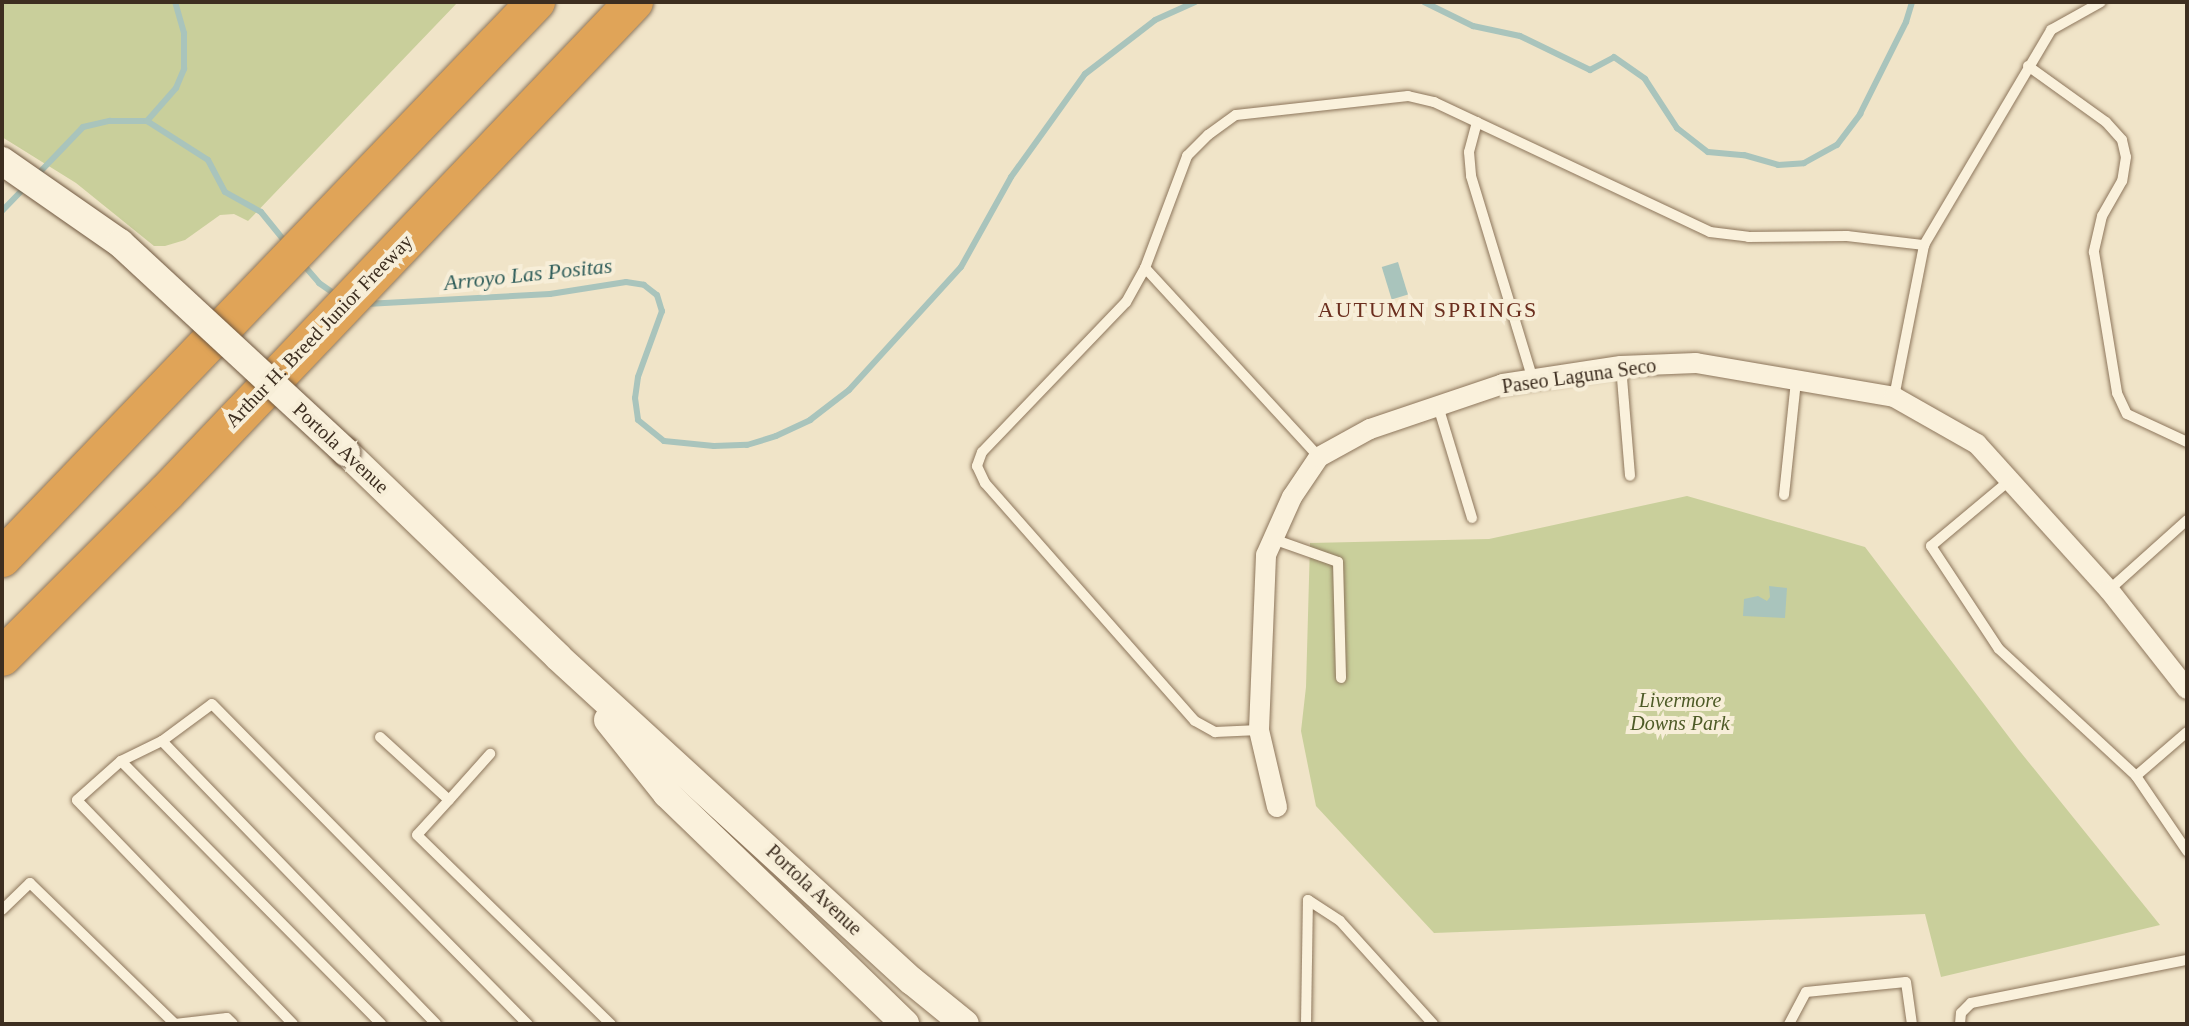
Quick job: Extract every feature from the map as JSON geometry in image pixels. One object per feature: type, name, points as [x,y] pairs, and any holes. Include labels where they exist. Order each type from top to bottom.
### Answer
[{"type":"highway","points":[[2,558],[536,2]]},
{"type":"highway","name":"Arthur H. Breed Junior Freeway","points":[[2,657],[137,522],[634,2]]},
{"type":"main road","name":"Portola Avenue","points":[[2,161],[120,243],[346,452],[558,657],[912,981],[965,1024]]},
{"type":"main road","name":"Portola Avenue","points":[[558,657],[667,794],[905,1024]]},
{"type":"street","name":"Paseo Laguna Seco","points":[[1277,807],[1259,730],[1266,555],[1292,497],[1319,457],[1370,429],[1503,384],[1621,366],[1696,363],[1894,397],[1977,444],[2109,590],[2187,689]]},
{"type":"lane","points":[[1894,397],[1924,245],[2051,30],[2101,2]]},
{"type":"lane","points":[[2028,66],[2106,122],[2122,140],[2126,157],[2122,181],[2102,216],[2094,252],[2117,393],[2127,414],[2187,442]]},
{"type":"lane","points":[[1259,730],[1215,732],[1195,721],[985,483],[977,466],[982,452],[1126,302],[1145,268],[1187,156],[1208,135],[1236,115],[1408,96],[1434,102],[1710,232],[1748,237],[1847,236],[1924,245]]},
{"type":"lane","points":[[1477,122],[1469,152],[1471,176],[1533,380]]},
{"type":"lane","points":[[1145,268],[1319,457]]},
{"type":"lane","points":[[1621,366],[1630,476]]},
{"type":"lane","points":[[1784,495],[1796,380]]},
{"type":"lane","points":[[1438,406],[1472,518]]},
{"type":"lane","points":[[2010,480],[1931,546],[1999,649],[2136,776],[2187,851]]},
{"type":"lane","points":[[2109,590],[2187,520]]},
{"type":"lane","points":[[1273,539],[1338,562],[1341,678]]},
{"type":"lane","points":[[293,1024],[77,800],[121,761],[162,741],[212,704],[528,1024]]},
{"type":"lane","points":[[2136,776],[2187,732]]},
{"type":"lane","points":[[380,737],[449,800]]},
{"type":"lane","points":[[162,741],[436,1024]]},
{"type":"lane","points":[[490,754],[417,835],[611,1024]]},
{"type":"lane","points":[[121,761],[381,1024]]},
{"type":"lane","points":[[2,910],[30,883],[174,1024],[227,1018],[233,1024]]},
{"type":"lane","points":[[1306,1024],[1308,900],[1340,921],[1433,1024]]},
{"type":"lane","points":[[1960,1024],[1961,1013],[1971,1003],[2187,960]]},
{"type":"lane","points":[[1789,1024],[1806,992],[1906,982],[1912,1024]]},
{"type":"green space","points":[[2,2],[458,2],[248,221],[234,214],[220,215],[185,240],[154,246],[76,183],[2,137]]},
{"type":"green space","name":"Livermore Downs Park","points":[[1687,496],[1865,547],[2018,749],[2160,925],[1941,977],[1925,914],[1434,933],[1316,806],[1301,731],[1306,687],[1310,543],[1489,539]]},
{"type":"water","points":[[1398,262],[1408,295],[1392,299],[1382,267]]},
{"type":"water","points":[[1769,586],[1787,588],[1785,618],[1743,616],[1744,599],[1758,596],[1767,601],[1770,597]]},
{"type":"waterway","points":[[147,121],[176,88],[184,69],[184,33],[175,2]]},
{"type":"waterway","name":"Arroyo Las Positas","points":[[366,304],[550,294],[626,282],[644,285],[657,295],[662,311],[638,377],[635,398],[638,420],[664,441],[714,446],[747,445],[776,436],[810,420],[849,390],[961,267],[1011,177],[1085,74],[1155,20],[1195,2]]},
{"type":"waterway","name":"Arroyo Las Positas","points":[[1424,2],[1473,26],[1520,36],[1590,70],[1614,57],[1645,79],[1677,128],[1708,152],[1744,155],[1778,165],[1804,163],[1837,145],[1860,114],[1906,22],[1912,2]]},
{"type":"waterway","name":"Arroyo Las Positas","points":[[38,174],[83,127],[110,121],[147,121],[208,160],[225,192],[261,212],[287,244]]},
{"type":"waterway","name":"Arroyo Las Positas","points":[[2,211],[24,188]]},
{"type":"waterway","name":"Arroyo Las Positas","points":[[301,262],[319,283],[336,295]]},
{"type":"district","name":"AUTUMN SPRINGS","points":[[1428,310]]}]
